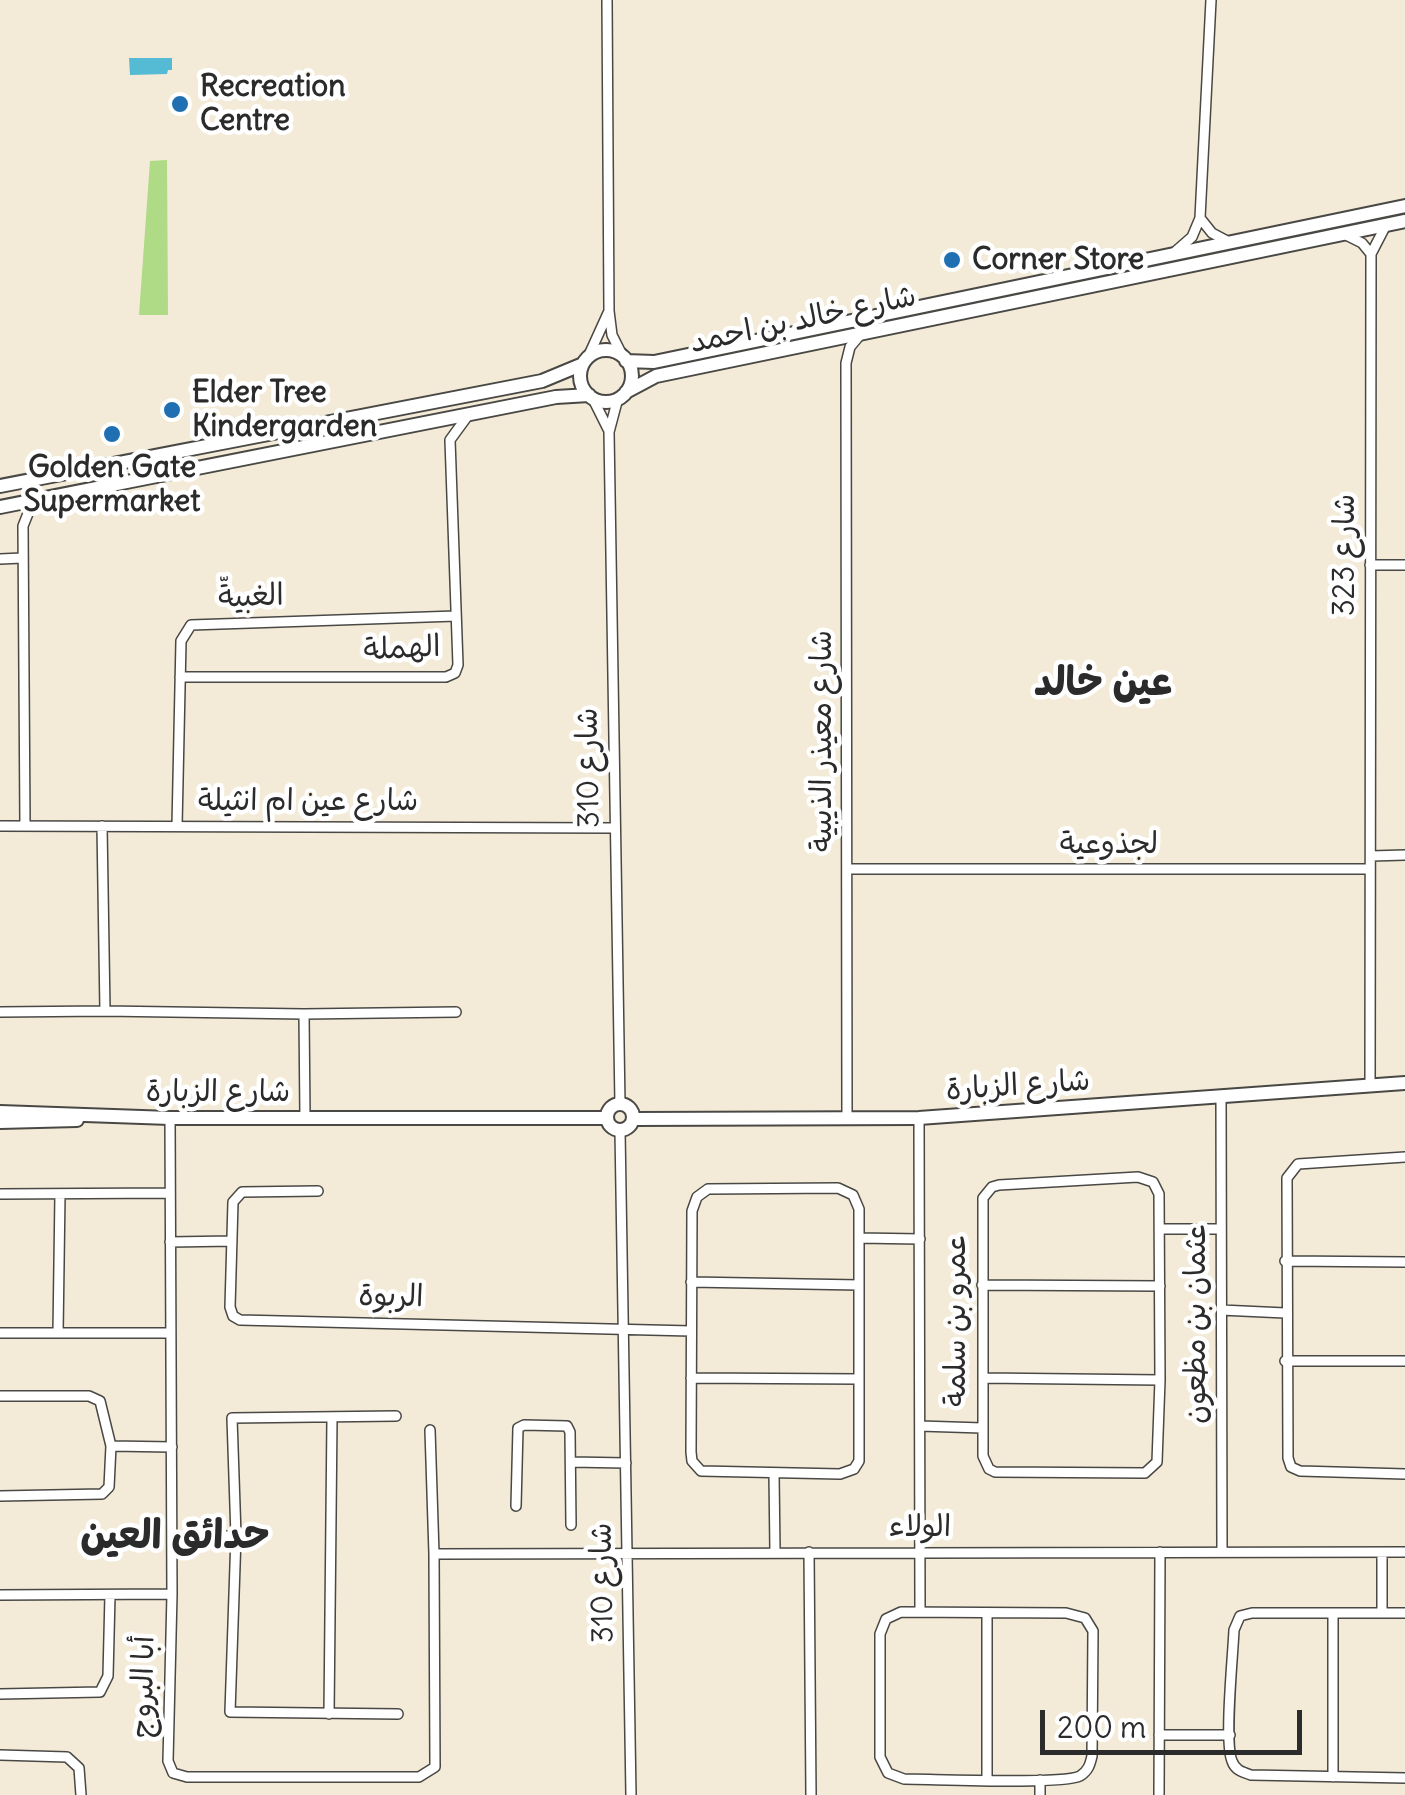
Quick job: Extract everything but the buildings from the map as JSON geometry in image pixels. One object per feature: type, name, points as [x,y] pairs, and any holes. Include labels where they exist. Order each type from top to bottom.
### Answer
[{"type":"main road","name":"شارع خالد بن احمد","points":[[625,359],[654,362],[1405,206]]},
{"type":"main road","name":"شارع خالد بن احمد","points":[[622,395],[656,376],[1405,221]]},
{"type":"main road","points":[[0,486],[529,384],[554,377],[609,350],[625,359],[631,380],[622,395],[605,402],[590,396],[567,395],[0,507]]},
{"type":"main road","points":[[585,361],[580,378],[590,396]]},
{"type":"main road","name":"شارع الزبارة","points":[[634,1119],[919,1118],[1405,1083]]},
{"type":"main road","points":[[620,1104],[628,1107],[634,1119],[628,1128],[620,1130],[612,1128],[607,1118],[610,1108],[620,1104]]},
{"type":"main road","name":"شارع الزبارة","points":[[0,1112],[170,1118],[607,1118]]},
{"type":"main road","name":"شارع الزبارة","points":[[0,1122],[129,1116]]},
{"type":"street","points":[[607,0],[609,310],[612,335],[625,359]]},
{"type":"street","points":[[1176,251],[1192,237],[1200,218],[1211,0]]},
{"type":"street","points":[[1200,218],[1212,233],[1230,242]]},
{"type":"street","name":"شارع 323","points":[[1370,1085],[1371,254],[1376,238],[1387,225]]},
{"type":"street","points":[[1342,234],[1362,244],[1371,254]]},
{"type":"street","points":[[585,361],[609,310]]},
{"type":"street","name":"شارع معيذر الذيبية","points":[[847,1118],[846,363],[850,347],[861,334]]},
{"type":"street","points":[[826,342],[840,352],[846,363]]},
{"type":"street","name":"شارع 310","points":[[620,1104],[609,432],[622,395]]},
{"type":"street","name":"شارع 310","points":[[590,396],[609,432]]},
{"type":"street","points":[[426,423],[450,440],[469,414]]},
{"type":"street","name":"الهملة","points":[[180,678],[455,674],[458,665],[450,440]]},
{"type":"street","points":[[25,826],[23,526],[28,510],[40,499]]},
{"type":"street","points":[[0,507],[14,514],[23,526]]},
{"type":"street","points":[[0,559],[22,558]]},
{"type":"street","points":[[1370,564],[1405,565]]},
{"type":"street","name":"الغبيةّ","points":[[178,826],[181,641],[187,629],[198,623],[456,616]]},
{"type":"street","name":"شارع عين ام انثيلة","points":[[0,826],[615,828]]},
{"type":"street","points":[[102,826],[105,1011]]},
{"type":"street","points":[[1371,856],[1405,855]]},
{"type":"street","name":"لجذوعية","points":[[848,869],[1370,869]]},
{"type":"street","points":[[0,1012],[456,1012]]},
{"type":"street","points":[[304,1014],[305,1118]]},
{"type":"street","name":"عثمان بن مظعون","points":[[1221,1097],[1222,1552]]},
{"type":"street","name":"أبا البروج","points":[[170,1118],[172,1594],[168,1761],[173,1773],[187,1777],[419,1777],[431,1772],[437,1760],[430,1430]]},
{"type":"street","points":[[919,1118],[920,1612]]},
{"type":"street","name":"شارع 310","points":[[620,1130],[631,1795]]},
{"type":"street","points":[[1405,1157],[1298,1164],[1291,1170],[1287,1178],[1285,1261],[1291,1466],[1300,1471],[1405,1474]]},
{"type":"street","name":"عمرو بن سلمة","points":[[1147,1178],[1157,1187],[1160,1380],[1159,1457],[1154,1468],[1145,1473],[995,1472],[985,1463],[982,1284],[981,1206],[992,1187],[1147,1178]]},
{"type":"street","points":[[708,1189],[847,1190],[857,1201],[859,1238],[860,1452],[854,1469],[840,1474],[774,1474],[709,1473],[696,1467],[691,1452],[690,1330],[692,1211],[696,1197],[708,1189]]},
{"type":"street","name":"الربوة","points":[[318,1191],[242,1192],[233,1202],[233,1316],[240,1320],[624,1330]]},
{"type":"street","points":[[0,1194],[170,1193]]},
{"type":"street","points":[[58,1333],[60,1194]]},
{"type":"street","points":[[1160,1230],[1221,1229]]},
{"type":"street","points":[[859,1238],[920,1239]]},
{"type":"street","points":[[170,1242],[232,1241]]},
{"type":"street","points":[[1285,1261],[1405,1262]]},
{"type":"street","points":[[691,1282],[859,1286]]},
{"type":"street","points":[[982,1284],[1160,1286]]},
{"type":"street","points":[[1221,1310],[1285,1313]]},
{"type":"street","points":[[624,1330],[690,1330]]},
{"type":"street","points":[[0,1333],[170,1333]]},
{"type":"street","points":[[1285,1361],[1405,1362]]},
{"type":"street","points":[[691,1378],[859,1379]]},
{"type":"street","points":[[982,1378],[1160,1380]]},
{"type":"street","points":[[0,1396],[89,1396],[100,1400],[111,1446],[109,1486],[102,1494],[0,1496]]},
{"type":"street","points":[[396,1416],[232,1418],[236,1536],[230,1712],[398,1714]]},
{"type":"street","points":[[329,1714],[332,1418]]},
{"type":"street","points":[[516,1506],[520,1425],[567,1426],[571,1525]]},
{"type":"street","name":"عمرو بن سلمة","points":[[920,1426],[982,1428]]},
{"type":"street","points":[[111,1446],[172,1447]]},
{"type":"street","points":[[571,1462],[626,1463]]},
{"type":"street","points":[[774,1474],[775,1552]]},
{"type":"street","points":[[214,1536],[236,1536]]},
{"type":"street","points":[[809,1552],[811,1795]]},
{"type":"street","points":[[1159,1795],[1160,1552]]},
{"type":"street","points":[[1382,1552],[1382,1613]]},
{"type":"street","name":"الولاء","points":[[434,1554],[1405,1552]]},
{"type":"street","points":[[0,1694],[100,1692],[108,1676],[110,1594]]},
{"type":"street","points":[[0,1595],[172,1594]]},
{"type":"street","points":[[920,1612],[1076,1614],[1085,1618],[1093,1631],[1090,1764],[1086,1770],[1074,1778],[1040,1780],[904,1779],[888,1773],[880,1757],[880,1634],[892,1614],[920,1612]]},
{"type":"street","points":[[987,1778],[988,1613]]},
{"type":"street","points":[[1405,1613],[1240,1616],[1234,1630],[1230,1734],[1232,1762],[1243,1772],[1405,1778]]},
{"type":"street","points":[[1333,1614],[1333,1777]]},
{"type":"street","points":[[1160,1734],[1230,1734]]},
{"type":"street","points":[[0,1756],[67,1757],[79,1768],[80,1795]]},
{"type":"street","points":[[1040,1780],[1040,1795]]},
{"type":"green space","points":[[167,160],[168,315],[139,315],[150,161]]},
{"type":"water","points":[[129,58],[172,58],[172,70],[167,74],[130,75]]},
{"type":"place","name":"Recreation Centre","points":[[180,104]]},
{"type":"place","name":"Corner Store","points":[[952,260]]},
{"type":"place","name":"Elder Tree Kindergarden","points":[[172,410]]},
{"type":"place","name":"Golden Gate Supermarket","points":[[112,434]]},
{"type":"district","name":"عين خالد","points":[[1103,684]]},
{"type":"district","name":"حدائق العين","points":[[175,1537]]}]
